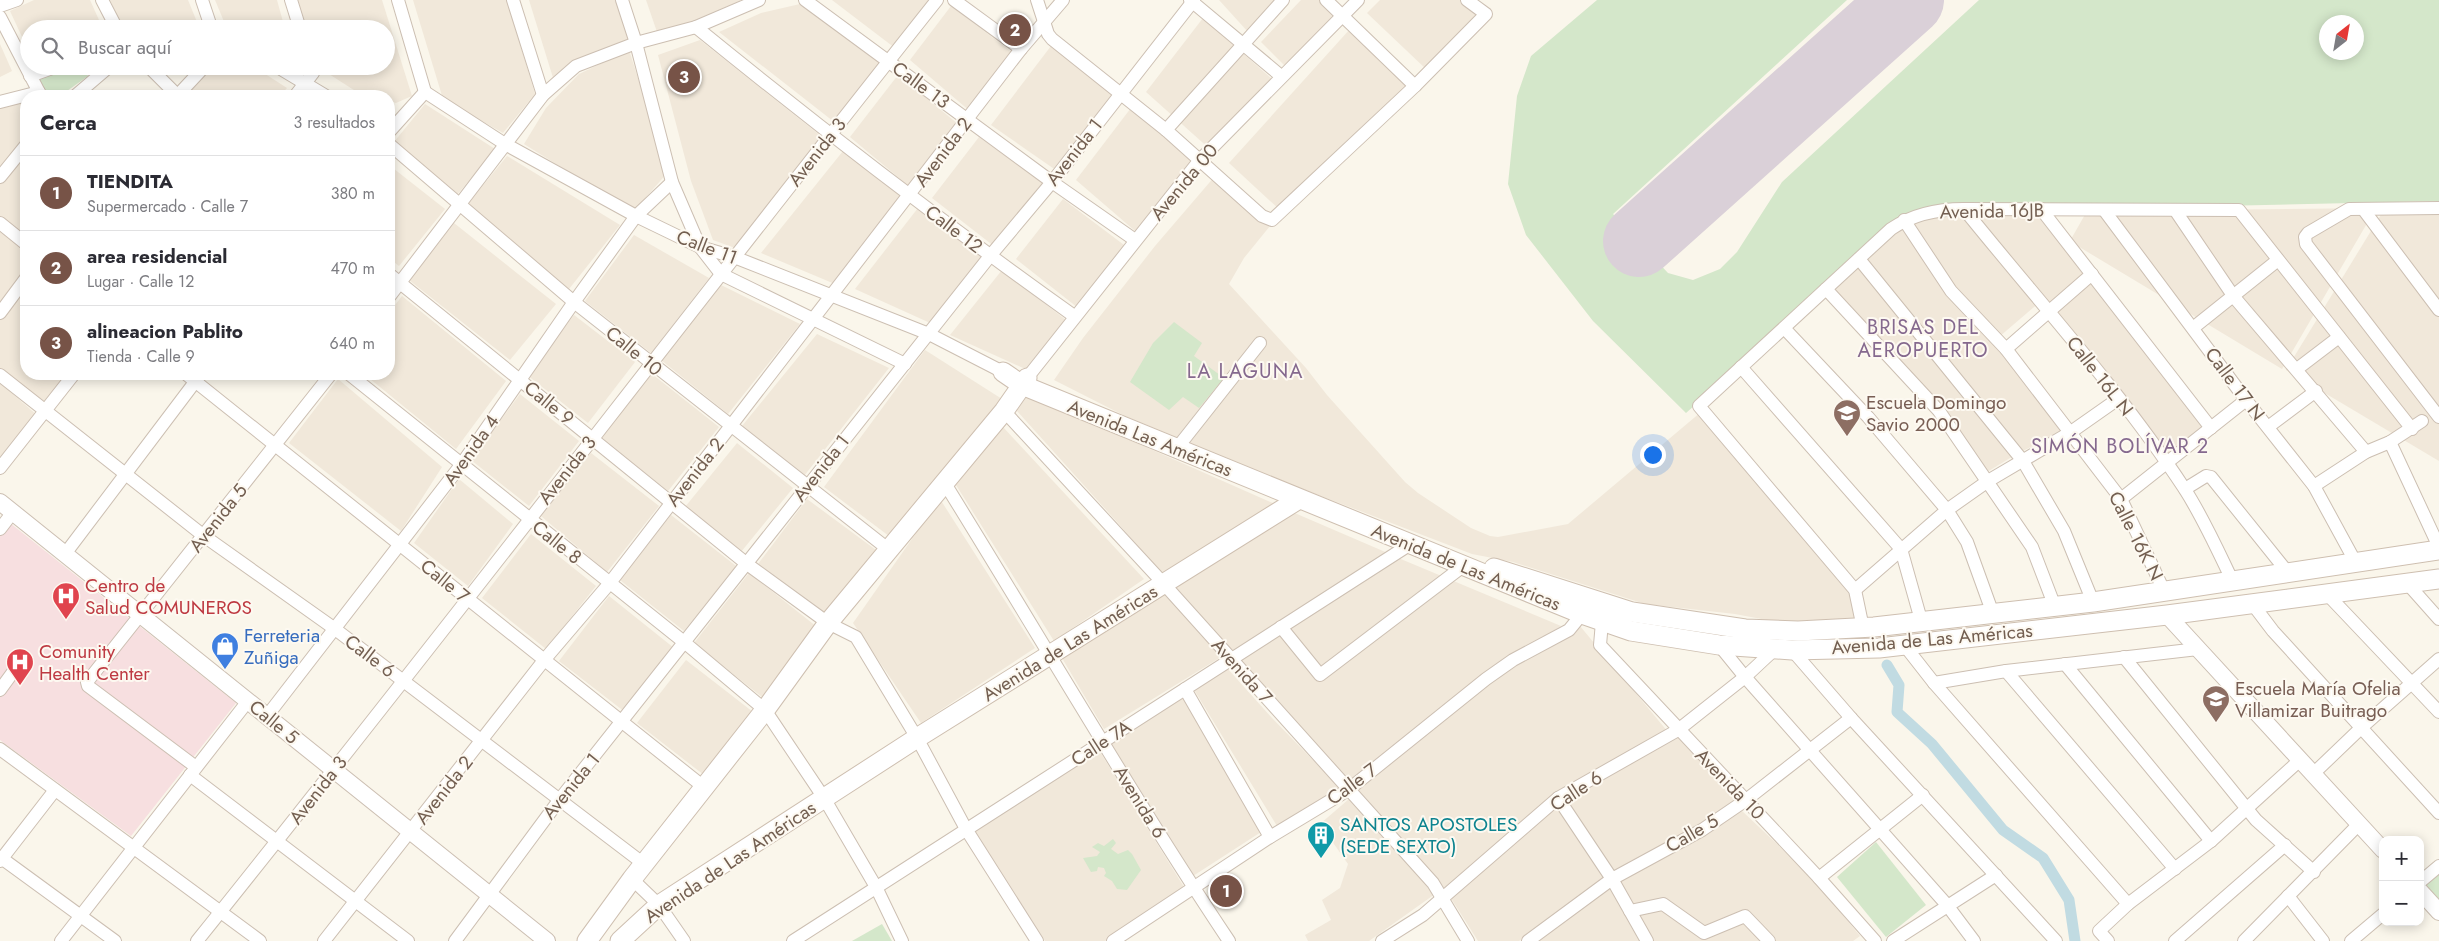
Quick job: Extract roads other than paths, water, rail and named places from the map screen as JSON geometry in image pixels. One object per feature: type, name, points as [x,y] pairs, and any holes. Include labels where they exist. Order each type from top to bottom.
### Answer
[{"type":"main road","name":"Avenida de Las Américas","points":[[1003,372],[1467,559],[1632,612],[1744,629],[1798,631],[1868,627],[2055,607],[2165,593],[2356,564],[2439,548]]},
{"type":"main road","name":"Avenida de Las Américas","points":[[587,941],[632,879],[765,710],[828,623],[1004,410],[1024,382]]},
{"type":"main road","name":"Avenida Las Américas","points":[[1024,382],[1299,499]]},
{"type":"main road","name":"Avenida de Las Américas","points":[[620,941],[659,905],[917,738],[1299,499],[1462,567],[1602,622],[1631,631],[1719,645],[1784,649],[1905,646],[2167,615],[2251,602],[2439,579]]},
{"type":"main road","points":[[2439,554],[2439,564]]},
{"type":"main road","points":[[2393,557],[2400,558],[2410,569],[2407,583]]},
{"type":"main road","points":[[1902,623],[1898,636],[1905,646]]},
{"type":"main road","points":[[1868,627],[1882,636],[1879,648]]},
{"type":"street","points":[[0,6],[17,0]]},
{"type":"street","points":[[102,0],[113,20]]},
{"type":"street","points":[[202,0],[208,20]]},
{"type":"street","points":[[291,0],[297,20]]},
{"type":"street","points":[[395,125],[425,92],[398,0]]},
{"type":"street","points":[[513,0],[543,95]]},
{"type":"street","points":[[622,0],[636,43],[672,182],[700,247],[721,274],[905,364]]},
{"type":"street","points":[[395,289],[543,95],[576,66],[636,43],[696,27],[759,0]]},
{"type":"street","name":"Calle 13","points":[[805,0],[1052,182],[1135,240]]},
{"type":"street","name":"Avenida 3","points":[[197,941],[404,682],[591,438],[937,0]]},
{"type":"street","points":[[954,0],[1022,49]]},
{"type":"street","points":[[1037,0],[1048,34],[1052,40],[1166,130],[1262,216],[1272,220],[1414,86],[1486,14],[1467,0]]},
{"type":"street","name":"Avenida 2","points":[[324,941],[483,741],[545,658],[609,584],[1022,49],[1063,0]]},
{"type":"street","points":[[1166,130],[1283,0]]},
{"type":"street","points":[[1326,0],[1414,86]]},
{"type":"street","name":"Avenida 00","points":[[1024,382],[1074,316],[1199,161],[1358,0]]},
{"type":"street","points":[[1192,1],[1281,76]]},
{"type":"street","name":"Avenida 1","points":[[455,941],[560,799],[623,722],[684,642],[748,564],[806,487],[990,256],[1052,182],[1192,1]]},
{"type":"street","points":[[0,17],[20,56]]},
{"type":"street","name":"Calle 12","points":[[696,27],[830,136],[990,256],[1074,316]]},
{"type":"street","points":[[82,90],[100,75]]},
{"type":"street","points":[[157,75],[171,90]]},
{"type":"street","points":[[183,90],[197,75]]},
{"type":"street","points":[[292,75],[317,90]]},
{"type":"street","points":[[300,90],[312,75]]},
{"type":"street","points":[[30,76],[38,90]]},
{"type":"street","name":"Calle 11","points":[[425,92],[505,144],[636,216],[700,247],[734,257],[929,334],[1003,372]]},
{"type":"street","points":[[0,102],[20,98]]},
{"type":"street","name":"Calle 10","points":[[395,149],[574,302],[650,364],[888,549]]},
{"type":"street","points":[[0,177],[20,153]]},
{"type":"street","name":"Avenida 4","points":[[267,716],[461,465],[636,216],[672,182]]},
{"type":"street","points":[[2314,486],[2366,452],[2390,442],[2432,415],[2306,244],[2305,237],[2308,233],[2344,211],[2439,208]]},
{"type":"street","name":"Avenida 16JB","points":[[1855,590],[1698,406],[1904,220],[1943,209],[2239,210],[2278,260]]},
{"type":"street","name":"Calle 16L N","points":[[1964,209],[2049,311],[2166,462],[2185,489],[2233,582]]},
{"type":"street","points":[[2041,209],[2211,428]]},
{"type":"street","points":[[2363,209],[2439,310]]},
{"type":"street","name":"Calle 17 N","points":[[2104,210],[2246,400],[2314,486],[2356,564]]},
{"type":"street","points":[[2175,210],[2234,297],[2366,452]]},
{"type":"street","name":"Calle 16K N","points":[[1904,220],[1951,291],[2006,349],[2121,499],[2165,593]]},
{"type":"street","points":[[0,223],[20,239]]},
{"type":"street","points":[[1859,259],[2023,461],[2064,531],[2093,602]]},
{"type":"street","points":[[2193,328],[2278,260],[2412,429]]},
{"type":"street","points":[[2006,349],[2092,274]]},
{"type":"street","name":"Calle 9","points":[[395,279],[670,503],[828,623]]},
{"type":"street","points":[[0,313],[20,286]]},
{"type":"street","points":[[1826,289],[1939,411],[2032,547],[2055,607]]},
{"type":"street","points":[[1784,328],[1857,404],[1946,510],[1968,542],[1993,614]]},
{"type":"street","points":[[2297,369],[2339,337]]},
{"type":"street","points":[[1181,443],[1260,342]]},
{"type":"street","points":[[1741,367],[1901,549],[1921,620]]},
{"type":"street","name":"Calle 6","points":[[0,375],[204,536],[335,629],[644,864]]},
{"type":"street","points":[[0,468],[69,380]]},
{"type":"street","points":[[65,554],[191,380]]},
{"type":"street","name":"Calle 7","points":[[199,380],[276,445],[545,658],[705,788]]},
{"type":"street","name":"Avenida 5","points":[[193,771],[88,686],[88,679],[142,616],[327,380]]},
{"type":"street","name":"Calle 8","points":[[356,380],[609,584],[684,642],[765,710]]},
{"type":"street","points":[[2268,426],[2316,391]]},
{"type":"street","points":[[1868,627],[1855,590],[1946,510],[1988,481],[2071,432],[2118,399]]},
{"type":"street","points":[[2121,499],[2246,400]]},
{"type":"street","name":"Avenida 7","points":[[1004,410],[1164,584],[1433,883],[1468,941]]},
{"type":"street","points":[[2390,442],[2439,548]]},
{"type":"street","points":[[2185,489],[2206,476],[2211,477],[2289,574]]},
{"type":"street","name":"Avenida 6","points":[[944,482],[1052,655],[1102,742],[1229,941]]},
{"type":"street","points":[[0,529],[3,506]]},
{"type":"street","name":"Calle 5","points":[[3,506],[547,941]]},
{"type":"street","name":"Calle 7A","points":[[793,941],[1409,545]]},
{"type":"street","points":[[1281,627],[1320,675],[1462,567]]},
{"type":"street","points":[[2407,583],[2439,618]]},
{"type":"street","points":[[2328,594],[2439,712]]},
{"type":"street","points":[[2251,602],[2273,631],[2439,813]]},
{"type":"street","name":"Calle 7","points":[[1114,941],[1270,836],[1348,790],[1486,679],[1513,660],[1570,630],[1582,614]]},
{"type":"street","points":[[2167,615],[2379,846]]},
{"type":"street","name":"Avenida 10","points":[[1602,622],[1600,645],[1819,878],[1868,939]]},
{"type":"street","points":[[828,623],[856,637],[864,647],[917,738],[966,829],[1037,941]]},
{"type":"street","points":[[1719,645],[1879,830],[1947,905],[1974,941]]},
{"type":"street","points":[[1905,646],[1934,683],[2128,904]]},
{"type":"street","points":[[1784,649],[1923,795],[2056,941]]},
{"type":"street","name":"Calle 6","points":[[1382,941],[1423,914],[1443,898],[1558,798],[1678,730],[1784,649]]},
{"type":"street","points":[[1934,683],[2006,671],[2198,649]]},
{"type":"street","points":[[0,690],[24,657]]},
{"type":"street","points":[[2124,657],[2256,820],[2314,872]]},
{"type":"street","points":[[2313,774],[2362,727],[2439,659]]},
{"type":"street","points":[[2065,664],[2211,841]]},
{"type":"street","points":[[2006,671],[2175,869]]},
{"type":"street","points":[[1185,689],[1270,836]]},
{"type":"street","points":[[61,941],[248,701]]},
{"type":"street","points":[[765,710],[824,798],[876,888],[902,941]]},
{"type":"street","name":"Calle 5","points":[[1528,941],[1612,879],[1702,830],[1746,800],[1851,718]]},
{"type":"street","points":[[0,749],[260,941]]},
{"type":"street","points":[[2108,941],[2099,931],[2128,904],[2211,841],[2300,760]]},
{"type":"street","points":[[193,771],[277,842],[408,941]]},
{"type":"street","points":[[55,790],[1,859],[115,941]]},
{"type":"street","points":[[1819,878],[1923,795]]},
{"type":"street","points":[[1558,798],[1612,879],[1647,941]]},
{"type":"street","points":[[2244,941],[2314,872],[2359,824]]},
{"type":"street","points":[[2176,941],[2285,845]]},
{"type":"street","points":[[2421,881],[2439,866]]},
{"type":"street","points":[[1893,941],[1996,875]]},
{"type":"street","points":[[632,879],[659,905],[684,941]]},
{"type":"street","points":[[2424,895],[2439,912]]},
{"type":"street","points":[[2288,896],[2323,941]]},
{"type":"street","points":[[1630,911],[1663,904],[1704,933],[1745,916],[1769,941]]},
{"type":"street","points":[[2351,941],[2379,917]]},
{"type":"waterway","points":[[1887,665],[1899,685],[1897,712],[1932,744],[2003,830],[2043,858],[2069,900],[2075,941]]},
{"type":"place","name":"area residencial","points":[[1015,30]]},
{"type":"place","name":"alineacion Pablito","points":[[684,77]]},
{"type":"place","name":"Escuela Domingo Savio 2000","points":[[1847,437]]},
{"type":"place","name":"Centro de Salud COMUNEROS","points":[[66,620]]},
{"type":"place","name":"Ferreteria Zuñiga","points":[[225,670]]},
{"type":"place","name":"Comunity Health Center","points":[[20,686]]},
{"type":"place","name":"Escuela María Ofelia Villamizar Buitrago","points":[[2216,723]]},
{"type":"place","name":"SANTOS APOSTOLES (SEDE SEXTO)","points":[[1321,859]]},
{"type":"place","name":"TIENDITA","points":[[1226,891]]},
{"type":"district","name":"BRISAS DEL AEROPUERTO","points":[[1923,338]]},
{"type":"district","name":"LA LAGUNA","points":[[1245,371]]},
{"type":"district","name":"SIMÓN BOLÍVAR 2","points":[[2120,446]]}]
